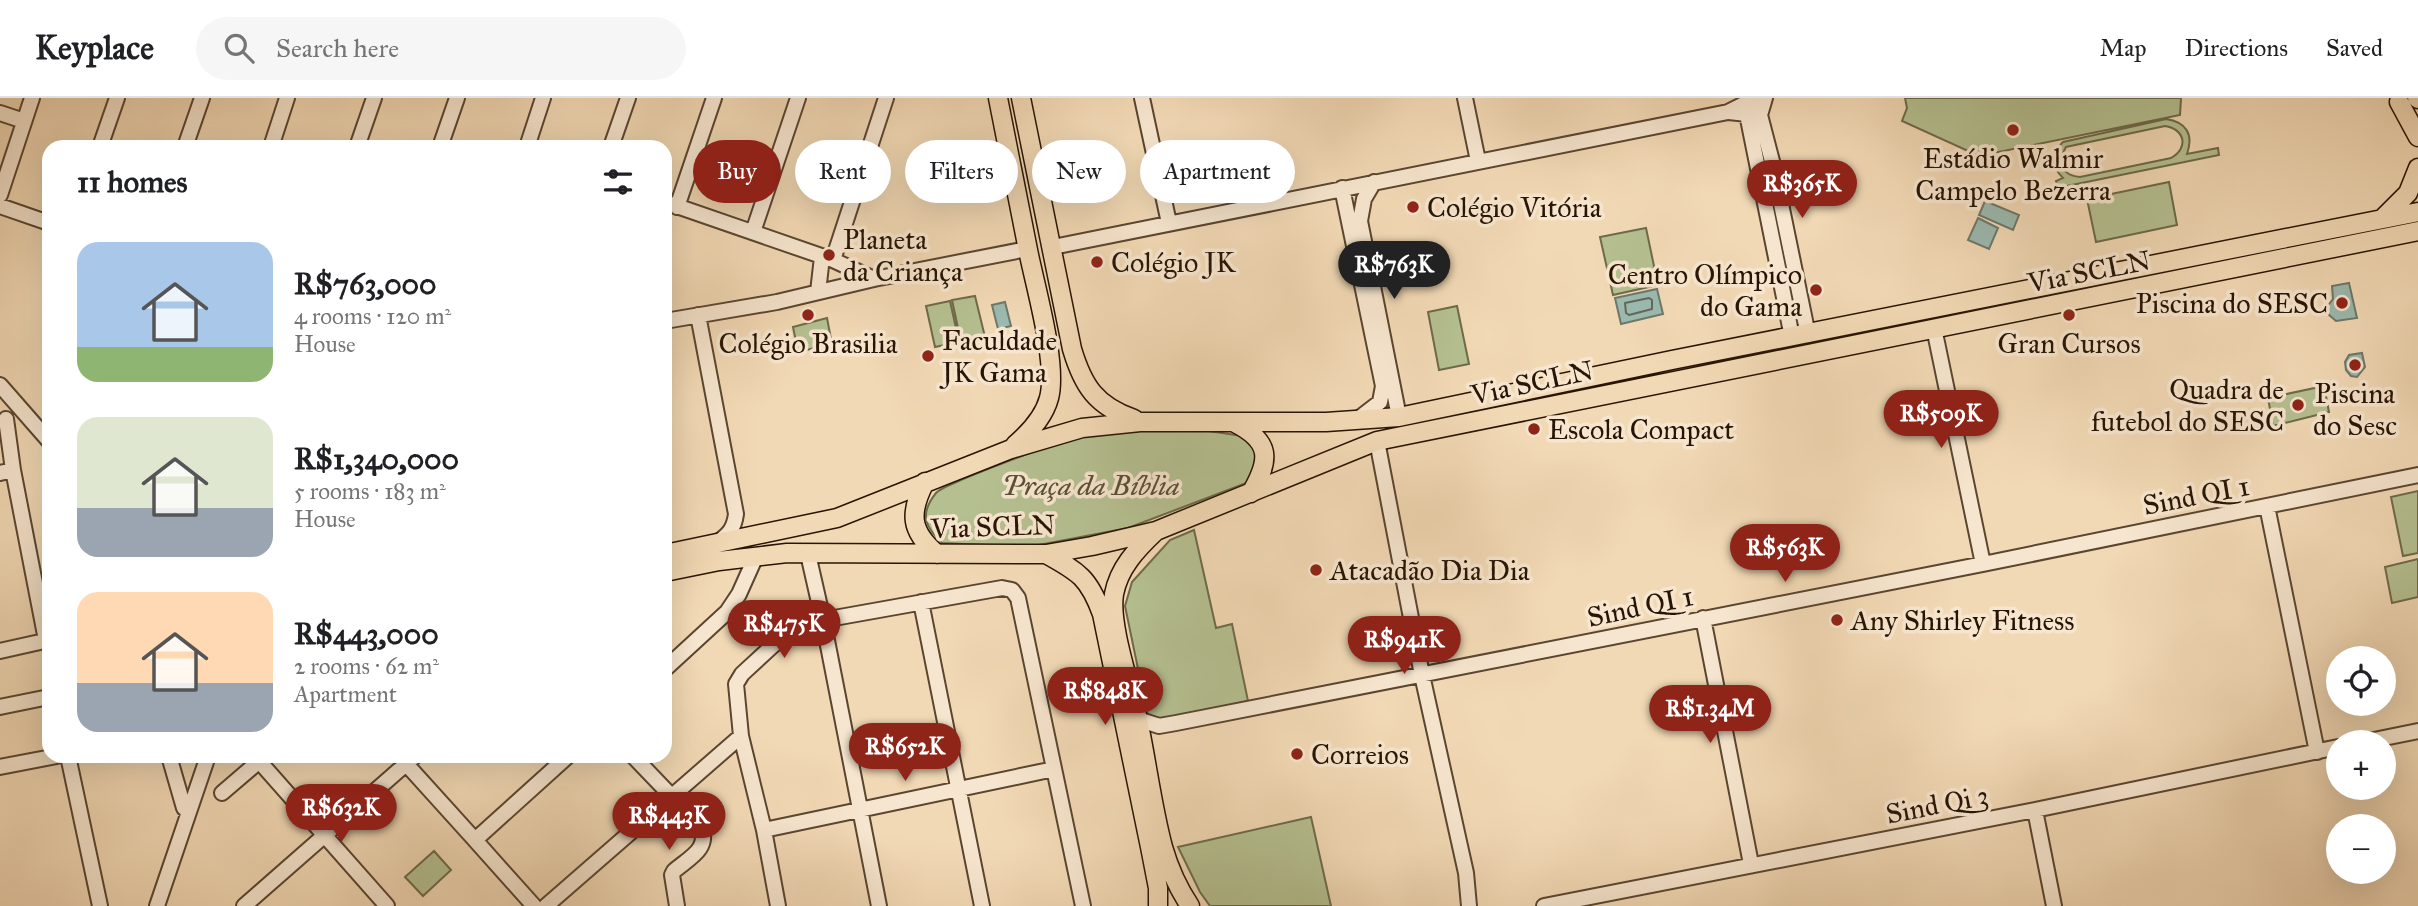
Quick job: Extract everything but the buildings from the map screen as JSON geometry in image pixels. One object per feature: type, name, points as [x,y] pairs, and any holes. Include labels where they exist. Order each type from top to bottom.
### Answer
[{"type":"main road","points":[[998,98],[1040,306],[1052,381],[1049,399],[1032,430],[1011,449]]},
{"type":"main road","points":[[1021,98],[1032,150]]},
{"type":"main road","points":[[2407,99],[2418,124]]},
{"type":"main road","points":[[2407,99],[2418,137]]},
{"type":"main road","points":[[2381,219],[2408,193],[2418,168]]},
{"type":"main road","points":[[1020,205],[1025,192],[1032,189]]},
{"type":"main road","points":[[1043,203],[1079,372],[1088,389],[1109,409],[1140,422]]},
{"type":"main road","name":"Via SCLN","points":[[672,553],[837,518],[1011,449],[1083,428],[1140,422],[1326,422],[1399,417],[2418,212]]},
{"type":"main road","name":"Via SCLN","points":[[672,571],[719,561],[787,553],[1046,554],[1092,546],[1156,531],[1377,441],[2418,231]]},
{"type":"main road","points":[[2185,258],[2184,268],[2188,278]]},
{"type":"main road","points":[[2153,265],[2160,274],[2158,284]]},
{"type":"main road","points":[[1040,306],[1056,307],[1063,299]]},
{"type":"main road","points":[[1768,343],[1765,351],[1772,361]]},
{"type":"main road","points":[[1745,347],[1750,357],[1748,366]]},
{"type":"main road","points":[[1233,422],[1247,429],[1264,451],[1264,471],[1251,493]]},
{"type":"main road","points":[[925,482],[916,499],[913,516],[918,534],[937,554]]},
{"type":"main road","points":[[1156,531],[1137,548],[1125,565],[1114,596],[1115,621],[1138,719],[1163,848],[1177,887],[1189,906]]},
{"type":"main road","points":[[1046,554],[1086,579],[1102,614],[1158,888],[1158,906]]},
{"type":"street","points":[[2,185],[32,98]]},
{"type":"street","points":[[102,140],[117,98]]},
{"type":"street","points":[[187,140],[202,98]]},
{"type":"street","points":[[273,140],[287,98]]},
{"type":"street","points":[[359,140],[374,98]]},
{"type":"street","points":[[442,140],[457,98]]},
{"type":"street","points":[[529,140],[543,98]]},
{"type":"street","points":[[613,140],[628,98]]},
{"type":"street","points":[[672,203],[714,98]]},
{"type":"street","points":[[753,232],[798,98]]},
{"type":"street","points":[[818,292],[827,259],[886,98]]},
{"type":"street","points":[[1142,98],[1169,223]]},
{"type":"street","points":[[1465,98],[1478,161]]},
{"type":"street","points":[[1053,247],[1755,106]]},
{"type":"street","points":[[1755,106],[1773,165],[1784,221],[1800,336]]},
{"type":"street","points":[[1755,106],[1768,223],[1800,336]]},
{"type":"street","points":[[0,113],[24,121]]},
{"type":"street","points":[[1374,182],[1364,199],[1360,221],[1399,417]]},
{"type":"street","points":[[1342,188],[1383,386],[1380,402],[1358,419]]},
{"type":"street","points":[[672,205],[753,232],[874,279]]},
{"type":"street","points":[[0,206],[42,221]]},
{"type":"street","points":[[1768,223],[1775,226],[1784,221]]},
{"type":"street","points":[[672,320],[777,302],[874,279],[1027,249]]},
{"type":"street","points":[[698,315],[736,514],[741,523],[763,535]]},
{"type":"street","points":[[1934,328],[1983,564]]},
{"type":"street","points":[[0,385],[42,430]]},
{"type":"street","points":[[6,419],[6,471],[42,616]]},
{"type":"street","points":[[1377,441],[1422,675],[1466,873],[1469,906]]},
{"type":"street","name":"Sind QI 1","points":[[1160,726],[1983,564],[2418,475]]},
{"type":"street","points":[[2267,506],[2317,752]]},
{"type":"street","points":[[716,544],[730,533],[736,514]]},
{"type":"street","points":[[808,554],[824,620],[879,906]]},
{"type":"street","points":[[672,662],[727,612],[756,556]]},
{"type":"street","points":[[778,906],[764,830],[741,736],[737,684],[742,674],[780,639],[824,620],[1002,588],[1012,590],[1016,594],[1083,906]]},
{"type":"street","points":[[921,602],[982,906]]},
{"type":"street","points":[[1703,618],[1751,864]]},
{"type":"street","points":[[0,651],[42,641]]},
{"type":"street","points":[[0,707],[42,698]]},
{"type":"street","points":[[1138,719],[1160,726]]},
{"type":"street","points":[[1142,742],[1160,726]]},
{"type":"street","points":[[2396,735],[2418,731]]},
{"type":"street","points":[[546,906],[741,736]]},
{"type":"street","name":"Sind Qi 3","points":[[1544,906],[2326,750]]},
{"type":"street","points":[[0,767],[42,759]]},
{"type":"street","points":[[69,763],[100,906]]},
{"type":"street","points":[[171,763],[184,808]]},
{"type":"street","points":[[158,906],[206,763]]},
{"type":"street","points":[[222,793],[257,763]]},
{"type":"street","points":[[265,763],[387,906]]},
{"type":"street","points":[[244,906],[402,763]]},
{"type":"street","points":[[409,763],[534,906]]},
{"type":"street","points":[[475,840],[560,763]]},
{"type":"street","points":[[640,763],[701,827],[705,836],[703,845],[672,875],[677,906]]},
{"type":"street","points":[[764,830],[1054,769]]},
{"type":"street","points":[[2035,810],[2054,906]]},
{"type":"green space","name":"Estádio Walmir Campelo Bezerra","points":[[1905,98],[2181,98],[2180,115],[1979,156],[1902,121],[1907,108]]},
{"type":"green space","points":[[2166,119],[2179,123],[2187,130],[2187,154],[2218,148],[2219,155],[2057,188],[2056,181],[2063,178],[2054,164],[2054,155],[2063,142]],"holes":[[[2165,126],[2180,135],[2182,144],[2177,154],[2171,158],[2080,177],[2066,172],[2061,163],[2060,159],[2066,147]]]},
{"type":"green space","points":[[2169,182],[2177,225],[2096,242],[2087,199]]},
{"type":"green space","points":[[1646,228],[1658,285],[1613,295],[1600,237]]},
{"type":"green space","points":[[975,296],[985,337],[961,342],[952,300]]},
{"type":"green space","points":[[950,301],[959,342],[935,347],[926,306]]},
{"type":"green space","points":[[1457,306],[1469,364],[1439,370],[1428,312]]},
{"type":"green space","points":[[827,318],[832,344],[798,352],[793,327]]},
{"type":"green space","name":"Quadra de futebol do SESC","points":[[2324,386],[2329,412],[2273,426],[2268,398]]},
{"type":"green space","name":"Praça da Bíblia","points":[[1202,430],[1249,437],[1258,456],[1249,482],[1128,528],[1028,547],[942,543],[928,526],[927,507],[936,493],[943,488],[1050,446],[1079,436],[1109,431]]},
{"type":"green space","points":[[2418,491],[2418,553],[2403,556],[2391,497]]},
{"type":"green space","points":[[1194,530],[1216,628],[1232,624],[1248,701],[1158,720],[1148,717],[1125,606],[1132,582],[1170,540]]},
{"type":"green space","points":[[2418,559],[2418,597],[2392,603],[2385,567]]},
{"type":"green space","points":[[1311,817],[1331,906],[1210,906],[1200,892],[1178,847]]},
{"type":"green space","points":[[434,851],[451,870],[423,896],[405,877]]},
{"type":"water","points":[[1985,201],[2019,215],[2013,230],[1979,215]]},
{"type":"water","points":[[1978,218],[1998,228],[1989,249],[1968,240]]},
{"type":"water","name":"Piscina do SESC","points":[[2349,283],[2357,318],[2336,321],[2329,315],[2327,307],[2333,299],[2332,286]]},
{"type":"water","points":[[1657,289],[1663,314],[1621,324],[1615,298]]},
{"type":"water","points":[[1005,302],[1011,326],[998,329],[992,305]]},
{"type":"water","name":"Piscina do Sesc","points":[[2362,353],[2365,367],[2357,377],[2351,376],[2346,370],[2345,362],[2349,355]]},
{"type":"place","name":"Estádio Walmir Campelo Bezerra","points":[[2013,130]]},
{"type":"place","name":"Colégio Vitória","points":[[1413,207]]},
{"type":"place","name":"Planeta da Criança","points":[[829,255]]},
{"type":"place","name":"Colégio JK","points":[[1097,262]]},
{"type":"place","name":"Centro Olímpico do Gama","points":[[1816,290]]},
{"type":"place","name":"Piscina do SESC","points":[[2342,303]]},
{"type":"place","name":"Colégio Brasilia","points":[[808,315]]},
{"type":"place","name":"Gran Cursos","points":[[2069,315]]},
{"type":"place","name":"Faculdade JK Gama","points":[[928,356]]},
{"type":"place","name":"Piscina do Sesc","points":[[2355,365]]},
{"type":"place","name":"Quadra de futebol do SESC","points":[[2298,405]]},
{"type":"place","name":"Escola Compact","points":[[1534,429]]},
{"type":"place","name":"Atacadão Dia Dia","points":[[1316,570]]},
{"type":"place","name":"Any Shirley Fitness","points":[[1837,620]]},
{"type":"place","name":"Correios","points":[[1297,754]]}]
